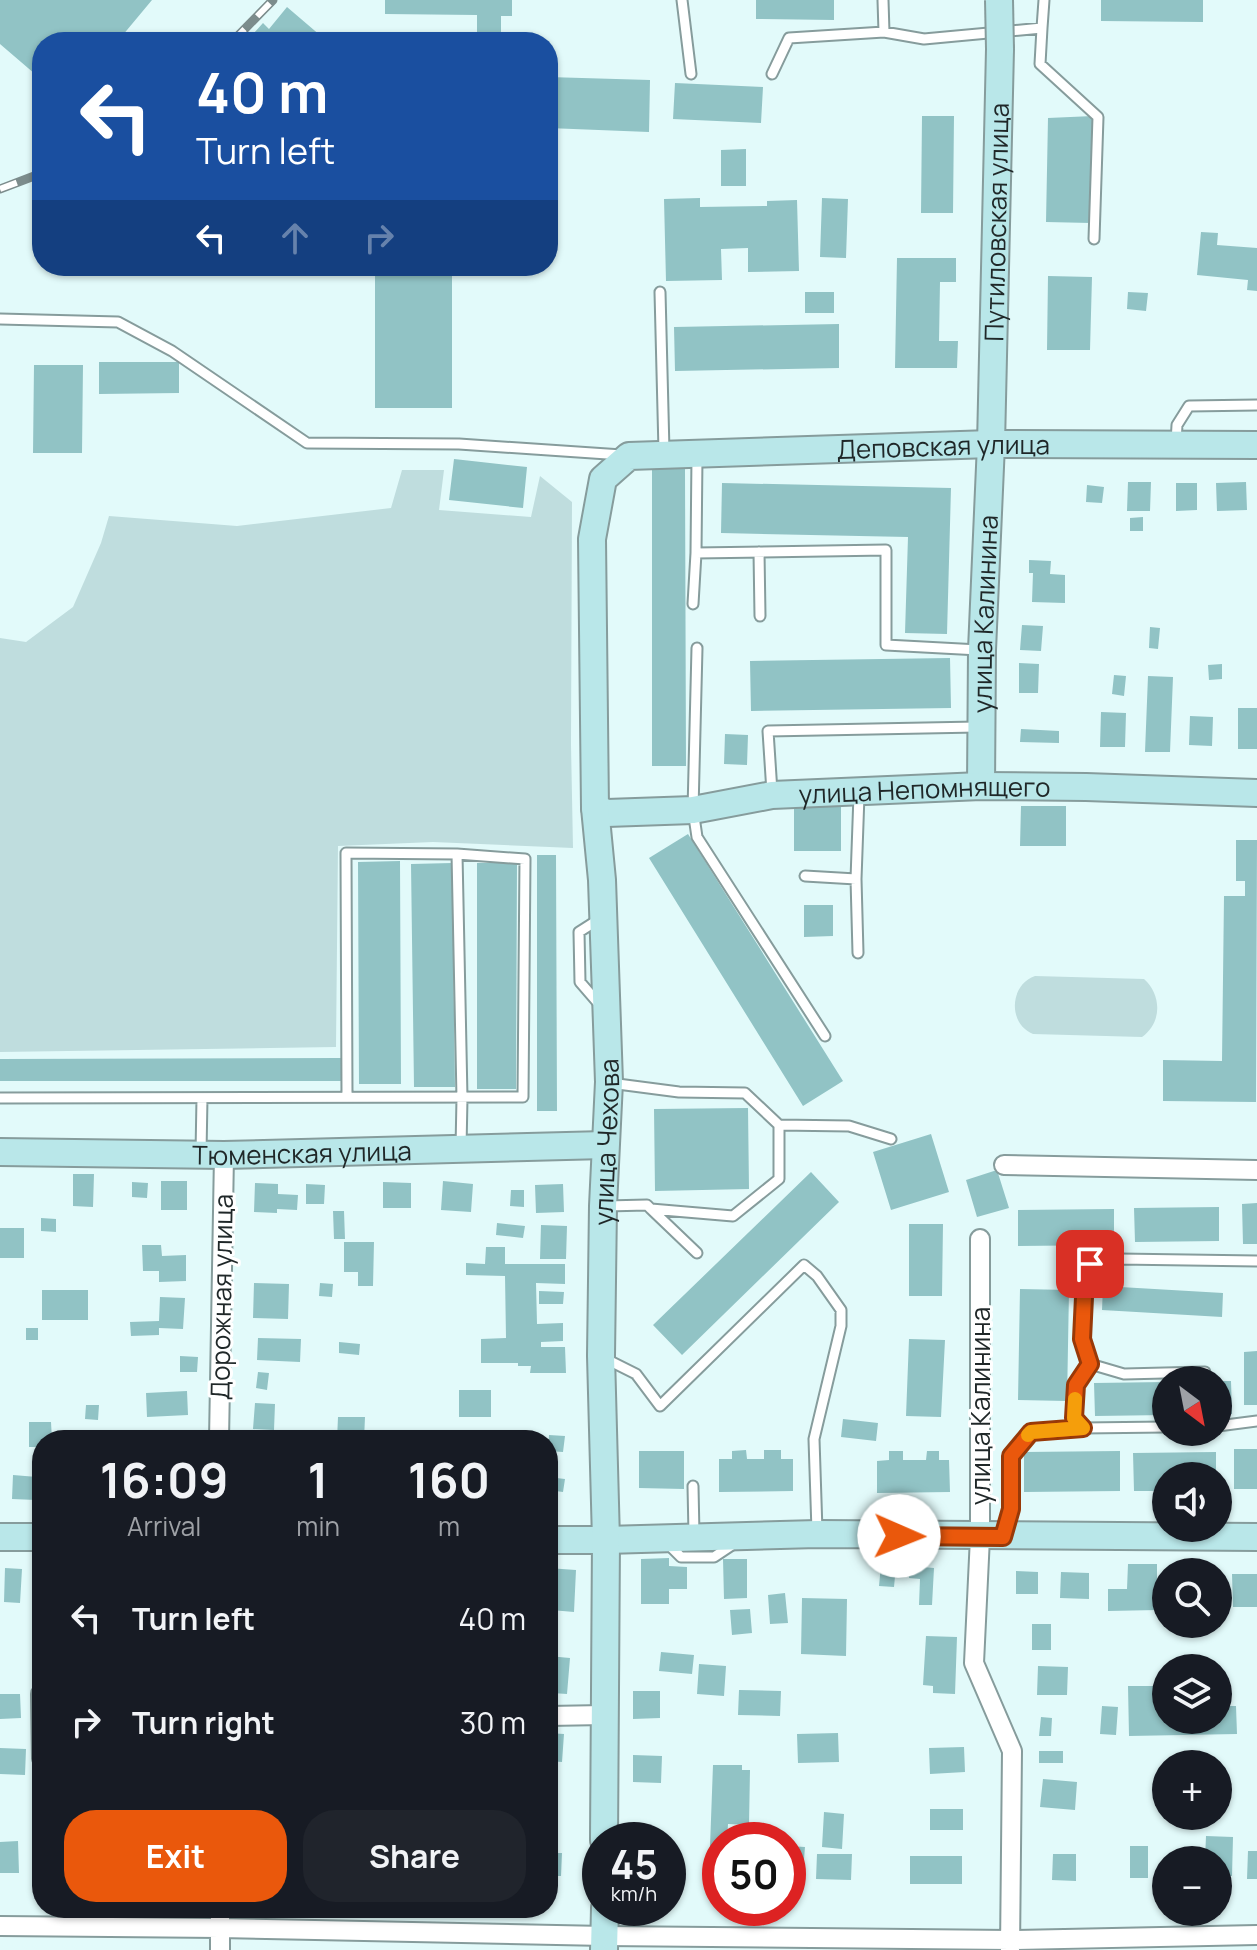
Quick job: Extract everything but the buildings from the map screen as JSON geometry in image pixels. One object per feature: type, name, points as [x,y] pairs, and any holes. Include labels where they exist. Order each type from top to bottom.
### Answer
[{"type":"main road","name":"Путиловская улица","points":[[991,444],[999,0]]},
{"type":"main road","name":"Деповская улица","points":[[629,456],[991,444],[1257,445]]},
{"type":"main road","name":"улица Калинина","points":[[981,786],[982,650],[991,444]]},
{"type":"main road","name":"улица Чехова","points":[[604,1822],[606,1540],[601,1356],[609,1082],[604,916],[595,808],[592,539],[603,479],[629,456]]},
{"type":"main road","name":"улица Непомнящего","points":[[595,808],[607,813],[693,810],[772,795],[981,786],[1257,793]]},
{"type":"main road","name":"Тюменская улица","points":[[0,1152],[212,1154],[605,1145]]},
{"type":"main road","points":[[558,1540],[817,1534],[1257,1537]]},
{"type":"main road","points":[[0,1537],[32,1537]]},
{"type":"street","name":"Дорожная улица","points":[[212,1154],[219,1430]]},
{"type":"street","points":[[1004,1165],[1257,1170]]},
{"type":"street","name":"улица Калинина","points":[[980,1239],[992,1537],[974,1663],[1012,1751],[1010,1945]]},
{"type":"street","points":[[558,1716],[604,1715]]},
{"type":"street","points":[[0,1926],[39,1918]]},
{"type":"street","points":[[60,1918],[220,1928],[604,1943],[1010,1945],[1257,1935]]},
{"type":"street","points":[[220,1918],[220,1950]]},
{"type":"lane","points":[[682,0],[691,74]]},
{"type":"lane","points":[[883,0],[884,32]]},
{"type":"lane","points":[[1044,0],[1040,64],[1098,117],[1094,239]]},
{"type":"lane","points":[[772,74],[789,38],[884,32],[924,39],[1042,28]]},
{"type":"lane","points":[[660,292],[665,455]]},
{"type":"lane","points":[[0,319],[118,322],[172,351],[307,443],[459,444],[629,456]]},
{"type":"lane","points":[[1176,444],[1177,425],[1189,406],[1257,405]]},
{"type":"lane","points":[[693,604],[697,454]]},
{"type":"lane","points":[[696,553],[886,550],[886,645],[982,650]]},
{"type":"lane","points":[[759,552],[760,616]]},
{"type":"lane","points":[[697,648],[693,810],[697,837],[825,1036]]},
{"type":"lane","points":[[772,795],[768,731],[982,727]]},
{"type":"lane","points":[[858,953],[856,879],[859,792]]},
{"type":"lane","points":[[0,1098],[523,1097],[525,859],[457,854],[346,853],[347,1096]]},
{"type":"lane","points":[[457,854],[461,1148]]},
{"type":"lane","points":[[805,876],[856,879]]},
{"type":"lane","points":[[609,1082],[679,1092],[745,1093],[779,1125],[849,1126],[891,1139]]},
{"type":"lane","points":[[202,1098],[212,1154]]},
{"type":"lane","points":[[651,1209],[733,1216],[779,1179],[779,1125]]},
{"type":"lane","points":[[603,1206],[647,1205],[697,1253]]},
{"type":"lane","points":[[1090,1364],[1082,1339],[1084,1297],[1090,1264],[1119,1259],[1257,1261]]},
{"type":"lane","points":[[601,1356],[636,1374],[660,1406],[804,1265],[817,1276],[841,1310],[841,1326],[814,1439],[817,1534]]},
{"type":"lane","points":[[1083,1428],[1074,1418],[1076,1385],[1090,1364]]},
{"type":"lane","points":[[1090,1364],[1124,1374],[1152,1373]]},
{"type":"lane","points":[[1232,1424],[1257,1421]]},
{"type":"lane","points":[[992,1537],[1011,1509],[1011,1456],[1031,1432],[1152,1427]]},
{"type":"lane","points":[[693,1486],[694,1538]]},
{"type":"lane","points":[[663,1539],[681,1557],[714,1557],[743,1536]]},
{"type":"shaded area","points":[[402,470],[444,470],[439,510],[531,517],[540,476],[572,502],[573,848],[433,842],[338,846],[336,1047],[0,1052],[0,638],[26,642],[73,607],[101,543],[109,516],[237,526],[391,508]]},
{"type":"shaded area","points":[[1035,976],[1144,979],[1157,1001],[1156,1017],[1142,1037],[1033,1034],[1019,1022],[1015,1005],[1020,987]]},
{"type":"railway","points":[[242,32],[273,0]]},
{"type":"railway","points":[[0,189],[32,177]]},
{"type":"slow traffic","points":[[1028,1435],[1031,1432],[1083,1428],[1074,1418],[1075,1399]]},
{"type":"route","points":[[899,1536],[1003,1537],[1011,1509],[1011,1456],[1031,1432],[1083,1428],[1074,1418],[1076,1385],[1090,1364],[1082,1339],[1084,1297],[1090,1264]]}]
